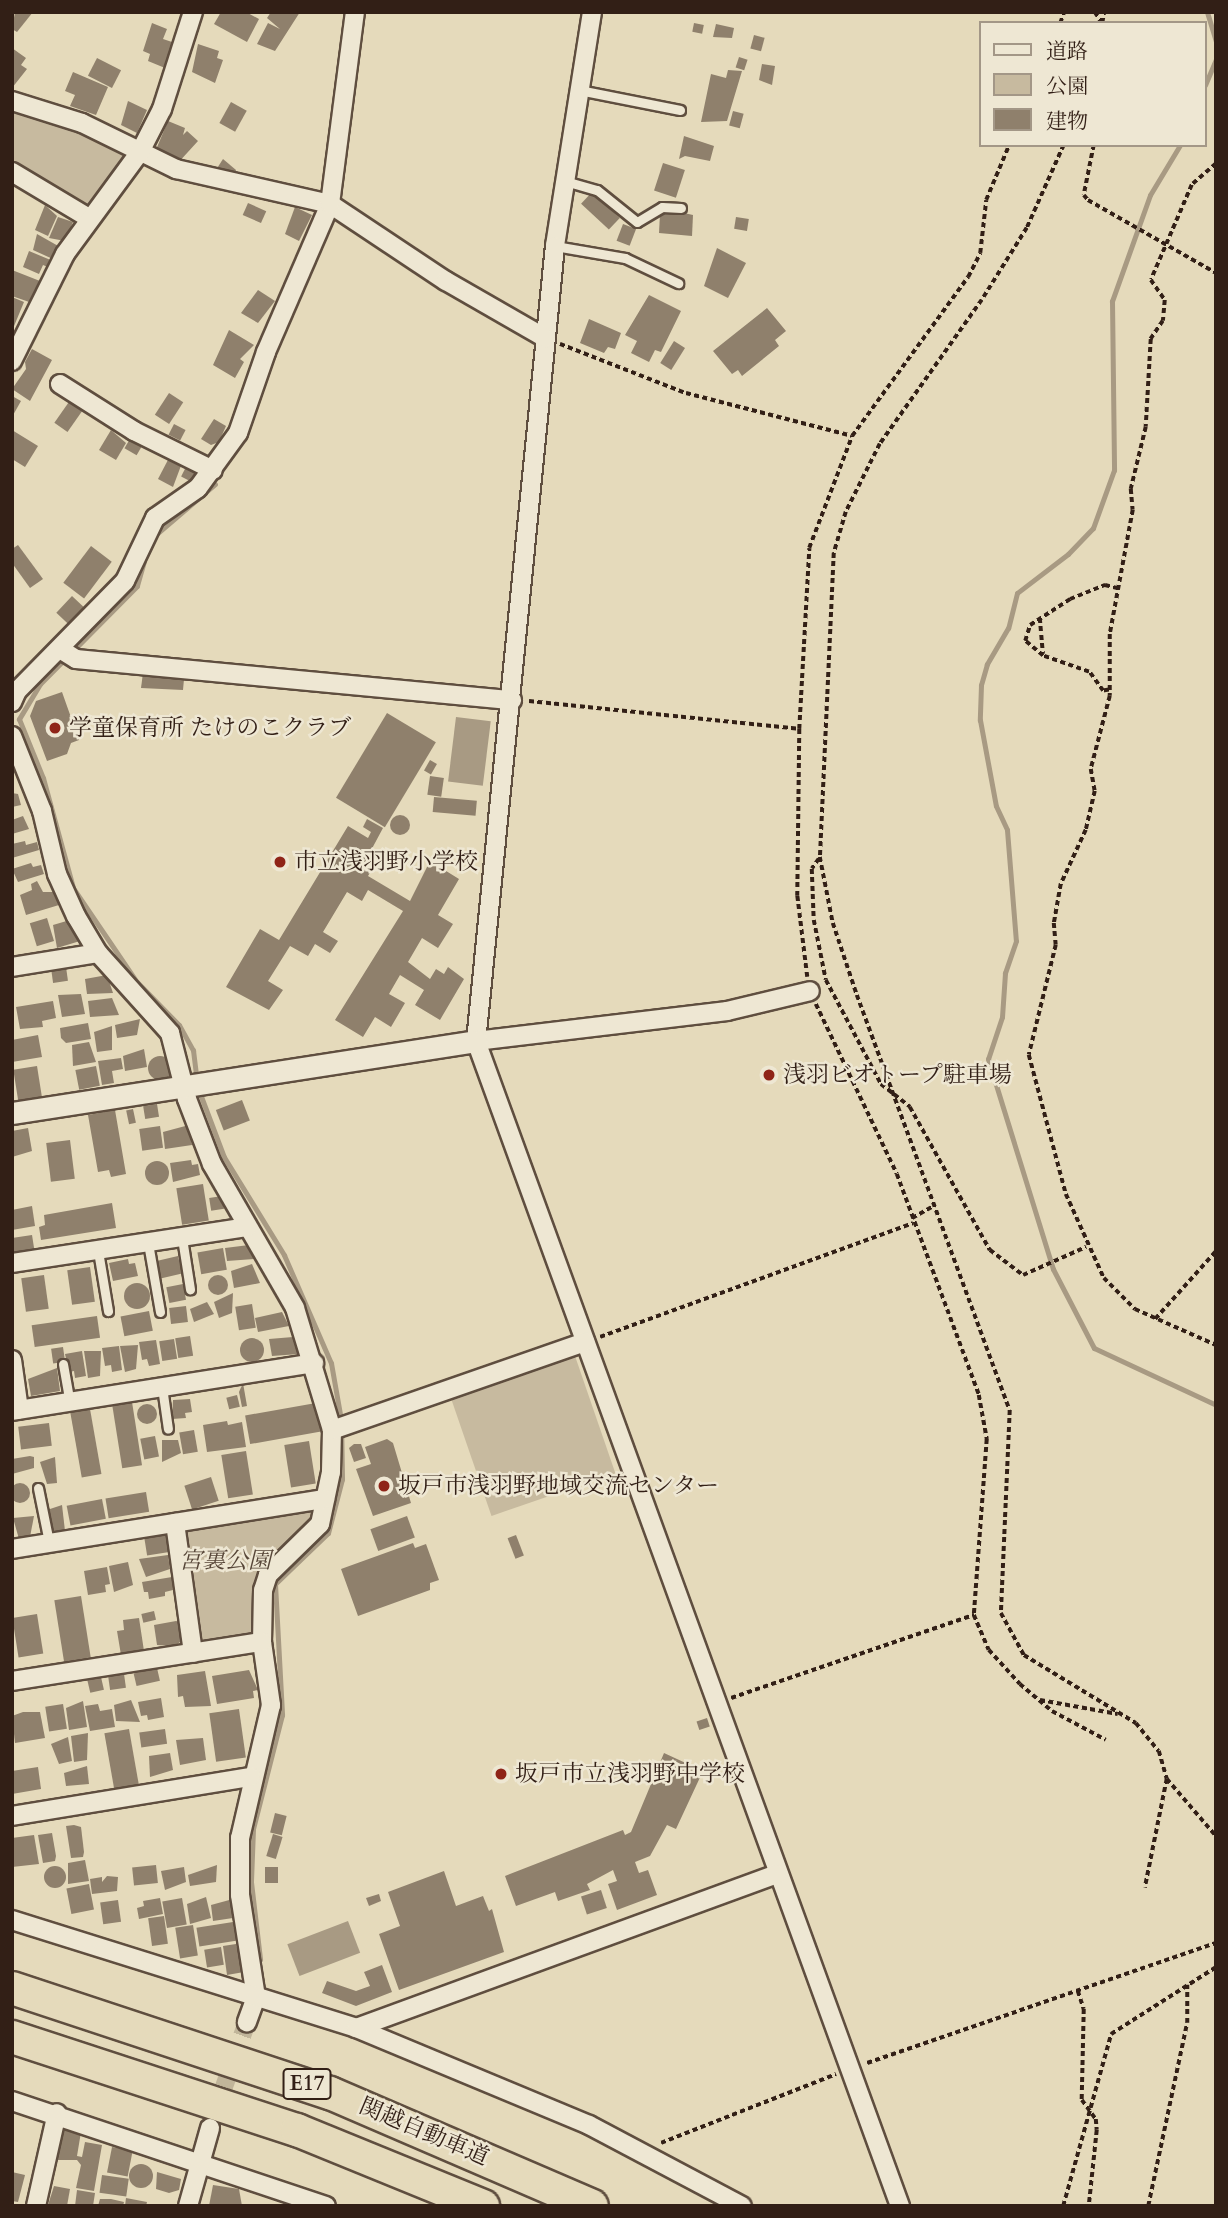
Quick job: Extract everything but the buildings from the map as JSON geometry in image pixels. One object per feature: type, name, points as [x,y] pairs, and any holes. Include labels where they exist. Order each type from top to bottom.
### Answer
[{"type":"highway","name":"関越自動車道","points":[[12,1988],[330,2093],[592,2206]]},
{"type":"highway","name":"関越自動車道","points":[[12,2037],[297,2130],[483,2206]]},
{"type":"street","points":[[12,361],[41,299],[89,218],[140,152],[162,109],[193,12]]},
{"type":"street","points":[[12,702],[125,581],[155,518],[198,488],[238,433],[267,352],[330,204],[355,12]]},
{"type":"street","points":[[592,12],[555,246],[512,700],[495,821],[476,1041],[714,1704],[900,2206]]},
{"type":"street","points":[[12,101],[82,123],[176,169],[330,204],[446,281],[545,338]]},
{"type":"street","points":[[12,172],[89,218]]},
{"type":"street","points":[[60,384],[134,431],[213,470]]},
{"type":"street","points":[[60,649],[76,659],[512,700]]},
{"type":"street","points":[[12,736],[41,811],[57,874],[98,953],[170,1033],[186,1084],[187,1099],[212,1164],[295,1308],[314,1363],[332,1430],[320,1524],[268,1576],[263,1590],[262,1642],[271,1705],[251,1777],[240,1838],[240,1895],[256,1997],[247,2022]]},
{"type":"street","points":[[12,967],[98,953]]},
{"type":"street","points":[[12,1113],[476,1041],[727,1011],[810,991]]},
{"type":"street","points":[[12,1263],[247,1227]]},
{"type":"street","points":[[332,1430],[585,1342]]},
{"type":"street","points":[[12,1360],[16,1411],[314,1363]]},
{"type":"street","points":[[12,1549],[325,1499]]},
{"type":"street","points":[[175,1522],[193,1653]]},
{"type":"street","points":[[12,1681],[262,1642]]},
{"type":"street","points":[[12,1816],[251,1777]]},
{"type":"street","points":[[356,2028],[777,1874]]},
{"type":"street","points":[[12,1920],[356,2028],[565,2115],[742,2206]]},
{"type":"street","points":[[12,2101],[57,2113],[326,2206]]},
{"type":"street","points":[[36,2206],[57,2113]]},
{"type":"street","points":[[188,2206],[209,2128]]},
{"type":"lane","points":[[579,90],[680,110]]},
{"type":"lane","points":[[565,181],[597,190],[637,222],[662,207],[681,208]]},
{"type":"lane","points":[[555,246],[625,257],[678,283]]},
{"type":"lane","points":[[182,1238],[190,1289]]},
{"type":"lane","points":[[148,1243],[160,1312]]},
{"type":"lane","points":[[98,1251],[108,1311]]},
{"type":"lane","points":[[63,1364],[70,1402]]},
{"type":"lane","points":[[162,1387],[168,1429]]},
{"type":"lane","points":[[38,1488],[49,1542]]},
{"type":"path","points":[[1008,147],[986,200],[986,228],[968,277],[852,436],[809,548],[799,729],[796,896],[810,991],[897,1174],[912,1220],[969,1366],[987,1439],[974,1615],[989,1650],[1038,1700],[1107,1740]]},
{"type":"path","points":[[1063,147],[1027,228],[982,300],[880,444],[846,512],[834,553],[820,857],[833,923],[1010,1410],[1001,1613],[1024,1656],[1122,1715],[1149,1736],[1159,1751],[1167,1779],[1216,1836]]},
{"type":"path","points":[[1094,147],[1084,195],[1113,217],[1216,273]]},
{"type":"path","points":[[1216,163],[1192,184],[1151,280],[1165,300],[1163,321],[1152,339],[1146,427],[1131,489],[1133,510],[1121,589],[1110,634],[1110,690],[1104,730],[1091,769],[1095,791],[1086,830],[1061,884],[1054,923],[1056,945],[1029,1055],[1066,1194],[1086,1247],[1104,1278],[1135,1309],[1216,1345]]},
{"type":"path","points":[[545,338],[686,393],[852,436]]},
{"type":"path","points":[[1110,690],[1103,691],[1088,672],[1043,656],[1025,641],[1030,625],[1089,589],[1105,585],[1121,589]]},
{"type":"path","points":[[1040,618],[1043,656]]},
{"type":"path","points":[[512,700],[799,729]]},
{"type":"path","points":[[820,857],[812,869],[814,920],[826,980],[881,1084],[910,1107],[990,1250],[1014,1271],[1033,1274],[1086,1247]]},
{"type":"path","points":[[585,1342],[912,1220],[935,1205]]},
{"type":"path","points":[[1155,1319],[1216,1251]]},
{"type":"path","points":[[714,1704],[974,1615]]},
{"type":"path","points":[[1038,1700],[1122,1715]]},
{"type":"path","points":[[1145,1888],[1167,1779]]},
{"type":"path","points":[[640,2152],[849,2069],[1216,1943]]},
{"type":"path","points":[[1063,2206],[1111,2034],[1216,1967]]},
{"type":"path","points":[[1148,2206],[1187,2023],[1187,1985]]},
{"type":"path","points":[[1078,1991],[1084,2009],[1082,2101],[1097,2130],[1089,2206]]},
{"type":"green space","points":[[12,108],[77,127],[129,151],[129,156],[91,206],[86,207],[12,160]]},
{"type":"green space","points":[[575,1356],[615,1473],[492,1516],[451,1399]]},
{"type":"green space","name":"宮裏公園","points":[[308,1508],[314,1515],[310,1526],[257,1580],[257,1630],[252,1636],[198,1642],[182,1533]]},
{"type":"shaded area","points":[[456,717],[491,721],[483,786],[448,782]]},
{"type":"shaded area","points":[[348,1921],[360,1953],[300,1976],[287,1944]]},
{"type":"waterway","points":[[1207,12],[1216,42]]},
{"type":"waterway","points":[[1207,80],[1216,59]]},
{"type":"waterway","points":[[1179,147],[1150,195],[1112,301],[1114,470],[1093,528],[1068,554],[1017,593],[1008,628],[987,664],[981,685],[980,720],[996,806],[1007,830],[1016,941],[1005,973],[1002,1017],[988,1059],[1053,1269],[1094,1348],[1216,1405]]},
{"type":"waterway","points":[[154,536],[215,484]]},
{"type":"waterway","points":[[144,561],[137,586],[40,684],[19,719],[43,778],[73,888],[137,982],[179,1025],[193,1050],[197,1081]]},
{"type":"waterway","points":[[199,1091],[224,1157],[284,1255],[331,1363],[341,1420],[342,1479],[328,1533],[275,1584],[282,1715],[253,1829],[251,1882],[260,1959]]},
{"type":"tunnel","points":[[215,2112],[247,2022]]},
{"type":"place","name":"学童保育所 たけのこクラブ","points":[[55,728]]},
{"type":"place","name":"市立浅羽野小学校","points":[[280,862]]},
{"type":"place","name":"浅羽ビオトープ駐車場","points":[[769,1075]]},
{"type":"place","name":"坂戸市浅羽野地域交流センター","points":[[384,1486]]},
{"type":"place","name":"坂戸市立浅羽野中学校","points":[[501,1774]]}]
